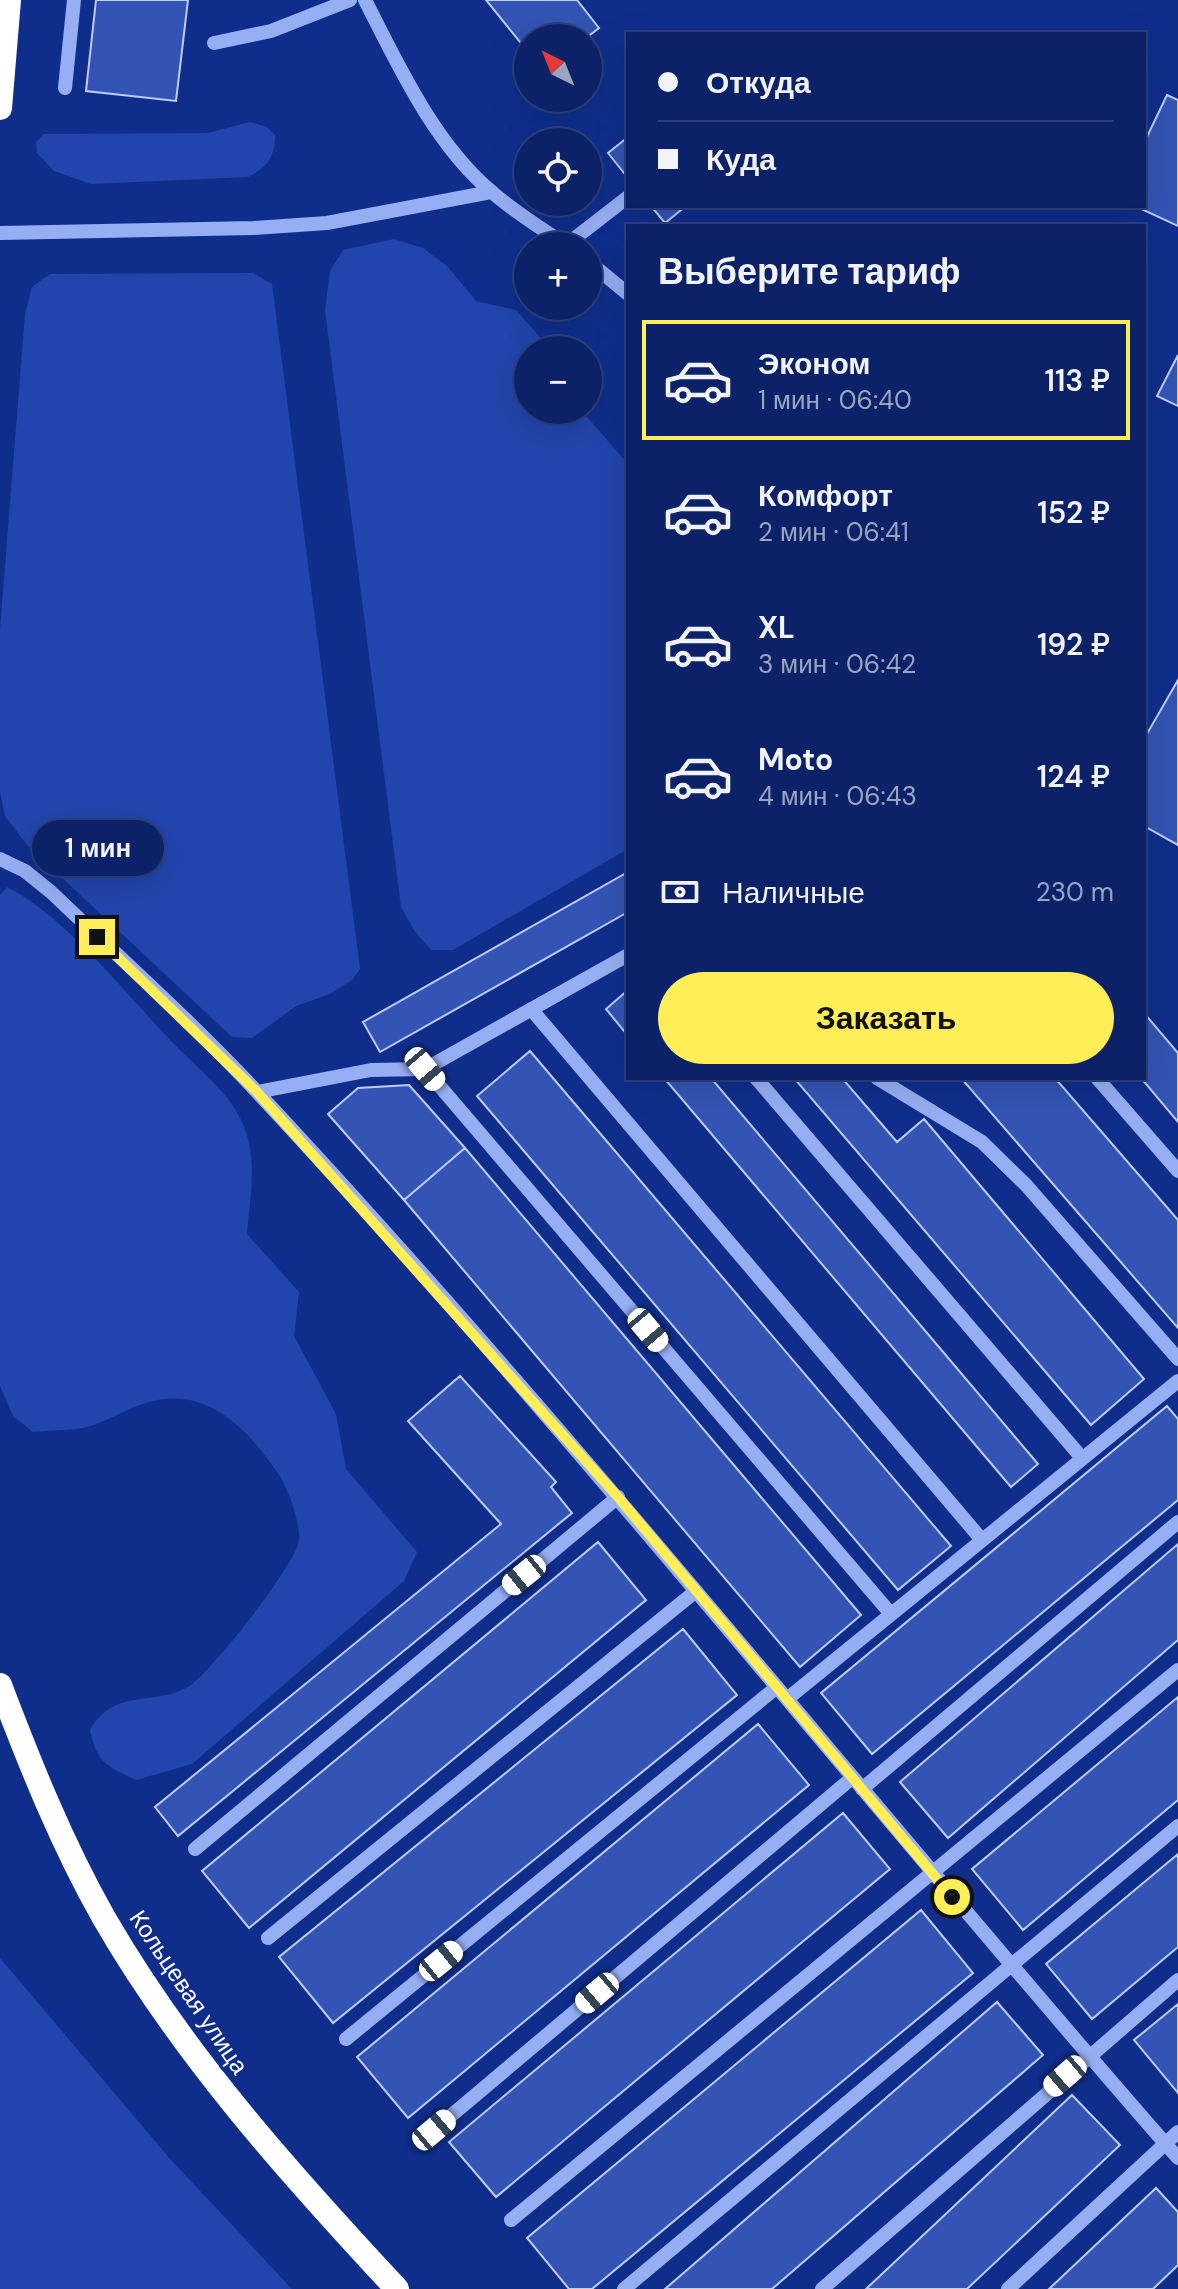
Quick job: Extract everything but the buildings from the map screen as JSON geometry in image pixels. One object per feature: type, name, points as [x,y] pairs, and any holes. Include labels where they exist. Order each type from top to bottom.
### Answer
[{"type":"highway","points":[[0,108],[9,0]]},
{"type":"highway","name":"Кольцевая улица","points":[[0,1685],[66,1843],[104,1917],[163,2010],[237,2109],[308,2194],[397,2289]]},
{"type":"street","points":[[65,88],[74,0]]},
{"type":"street","points":[[214,43],[271,31],[350,0]]},
{"type":"street","points":[[365,0],[428,114],[455,155],[491,192],[548,232]]},
{"type":"street","points":[[0,233],[254,228],[327,223],[491,192]]},
{"type":"street","points":[[584,232],[626,199]]},
{"type":"street","points":[[602,273],[626,292]]},
{"type":"street","points":[[0,859],[25,871],[51,892],[257,1092],[618,1497],[1087,2056],[1178,2158]]},
{"type":"street","points":[[257,1092],[371,1070],[425,1069],[626,956]]},
{"type":"street","points":[[531,1009],[982,1540]]},
{"type":"street","points":[[425,1069],[891,1614]]},
{"type":"street","points":[[758,1080],[1082,1458]]},
{"type":"street","points":[[880,1080],[982,1142],[1026,1185],[1178,1359]]},
{"type":"street","points":[[1099,1080],[1178,1171]]},
{"type":"street","points":[[787,1699],[1178,1381]]},
{"type":"street","points":[[195,1849],[618,1497]]},
{"type":"street","points":[[434,2130],[1178,1522]]},
{"type":"street","points":[[268,1938],[696,1591]]},
{"type":"street","points":[[511,2220],[1178,1670]]},
{"type":"street","points":[[346,2039],[777,1687]]},
{"type":"street","points":[[624,2289],[1178,1826]]},
{"type":"street","points":[[822,2289],[1178,1980]]},
{"type":"street","points":[[1008,2289],[1178,2132]]},
{"type":"shaded area","points":[[250,122],[267,127],[275,135],[269,161],[248,177],[91,184],[54,171],[37,153],[36,142],[44,134],[208,133]]},
{"type":"shaded area","points":[[394,239],[423,248],[447,266],[476,301],[514,310],[514,320],[525,320],[539,336],[514,336],[514,424],[593,424],[626,462],[626,850],[453,950],[431,950],[414,930],[401,907],[325,310],[330,271],[343,250]]},
{"type":"shaded area","points":[[253,273],[272,284],[360,969],[352,980],[330,994],[296,1006],[252,1038],[232,1037],[27,845],[5,816],[0,792],[0,629],[25,314],[32,287],[50,274]]},
{"type":"shaded area","points":[[7,887],[29,900],[73,936],[235,1109],[247,1134],[252,1162],[247,1234],[299,1292],[294,1336],[336,1414],[346,1469],[417,1552],[404,1581],[192,1764],[136,1780],[105,1762],[96,1749],[90,1730],[110,1708],[173,1693],[197,1680],[231,1643],[284,1571],[299,1540],[298,1523],[285,1487],[265,1456],[239,1426],[207,1406],[189,1400],[149,1402],[87,1427],[33,1432],[13,1416],[0,1386],[0,895]]},
{"type":"shaded area","points":[[0,1958],[171,2160],[292,2289],[0,2289]]},
{"type":"route","points":[[97,937],[257,1092],[618,1497],[952,1897]]}]
